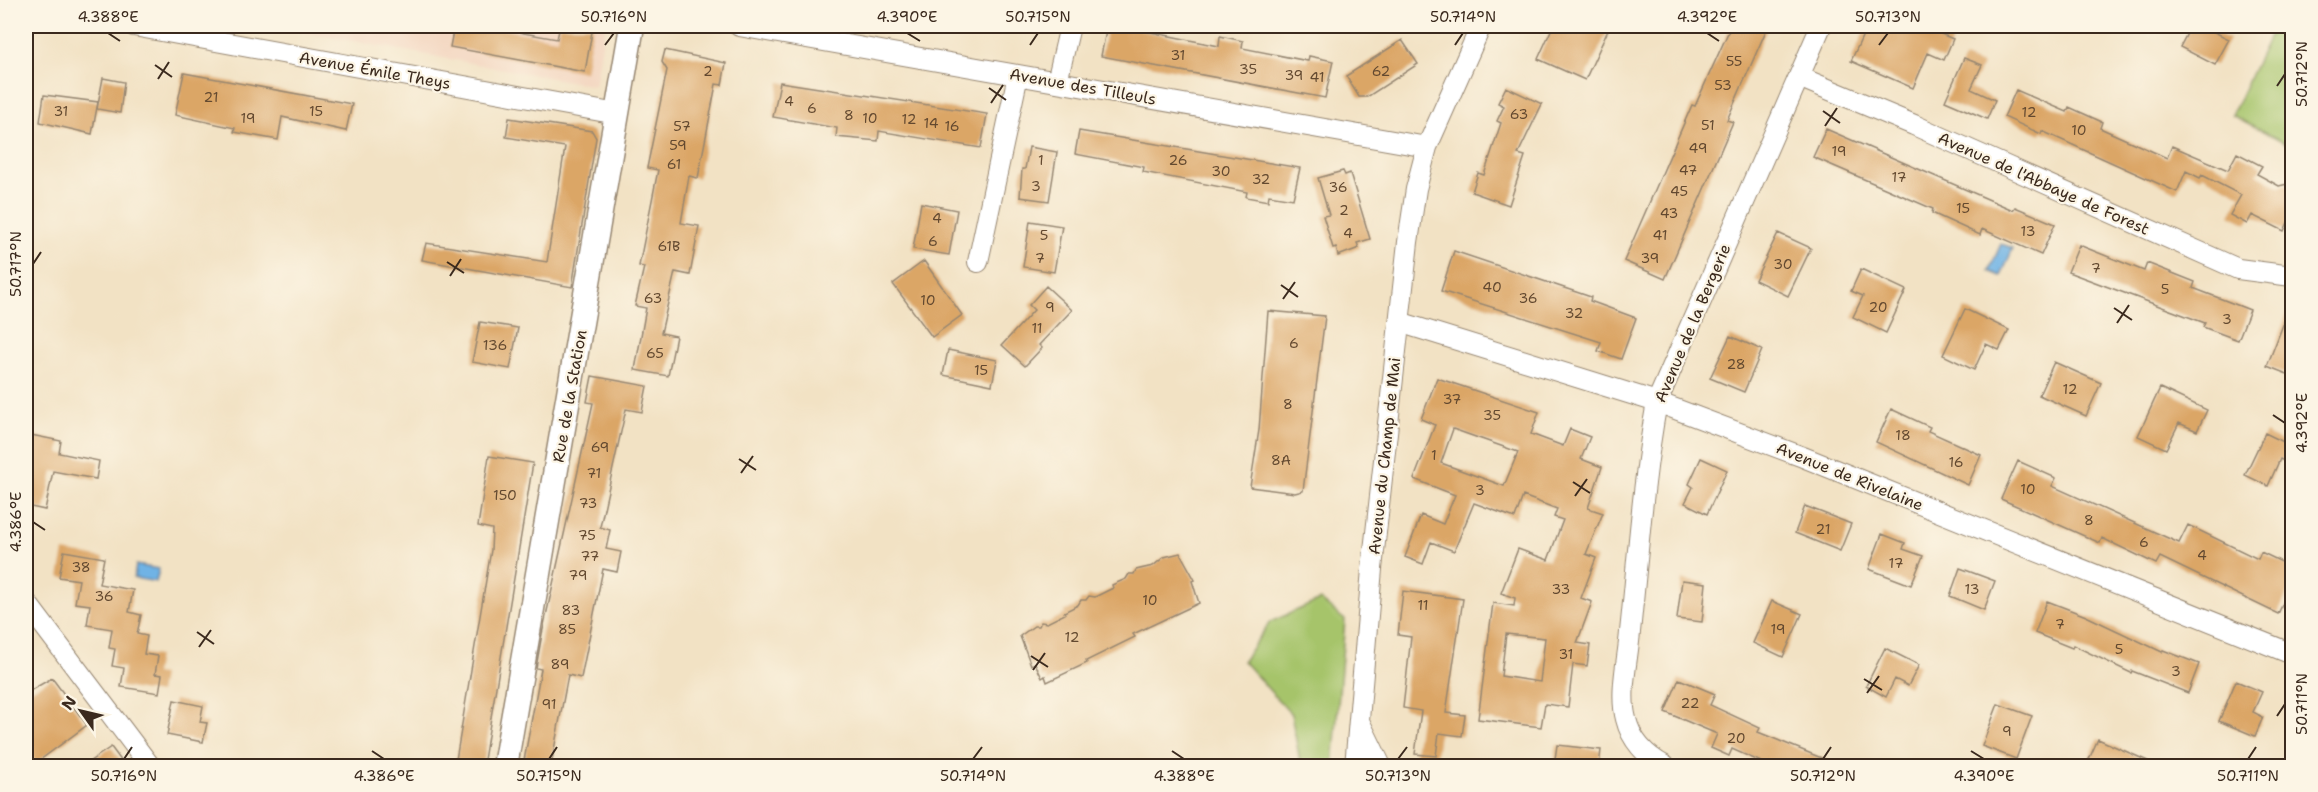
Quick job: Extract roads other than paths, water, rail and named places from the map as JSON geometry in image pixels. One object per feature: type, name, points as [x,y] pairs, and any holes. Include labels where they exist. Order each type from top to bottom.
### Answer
[{"type":"street","name":"Avenue Émile Theys","points":[[134,26],[617,114]]},
{"type":"street","name":"Rue de la Station","points":[[505,766],[632,26]]},
{"type":"street","name":"Avenue des Tilleuls","points":[[739,26],[1427,147]]},
{"type":"street","points":[[1058,81],[1070,26]]},
{"type":"street","name":"Avenue du Champ de Mai","points":[[1354,766],[1360,723],[1371,569],[1413,210],[1427,147],[1481,26]]},
{"type":"street","name":"Avenue de la Bergerie","points":[[1665,766],[1650,758],[1635,740],[1625,718],[1625,690],[1638,556],[1657,402],[1821,26]]},
{"type":"street","points":[[978,262],[1018,75]]},
{"type":"street","name":"Avenue de l'Abbaye de Forest","points":[[1799,77],[1914,125],[2238,269],[2292,276]]},
{"type":"street","name":"Avenue de Rivelaine","points":[[1399,322],[1657,402],[1813,460],[2292,654]]},
{"type":"street","points":[[26,602],[150,766]]},
{"type":"street","points":[[1360,723],[1381,766]]},
{"type":"water","points":[[2001,244],[2013,248],[2001,276],[1989,271]]},
{"type":"water","points":[[136,565],[159,569],[156,582],[134,578]]}]
